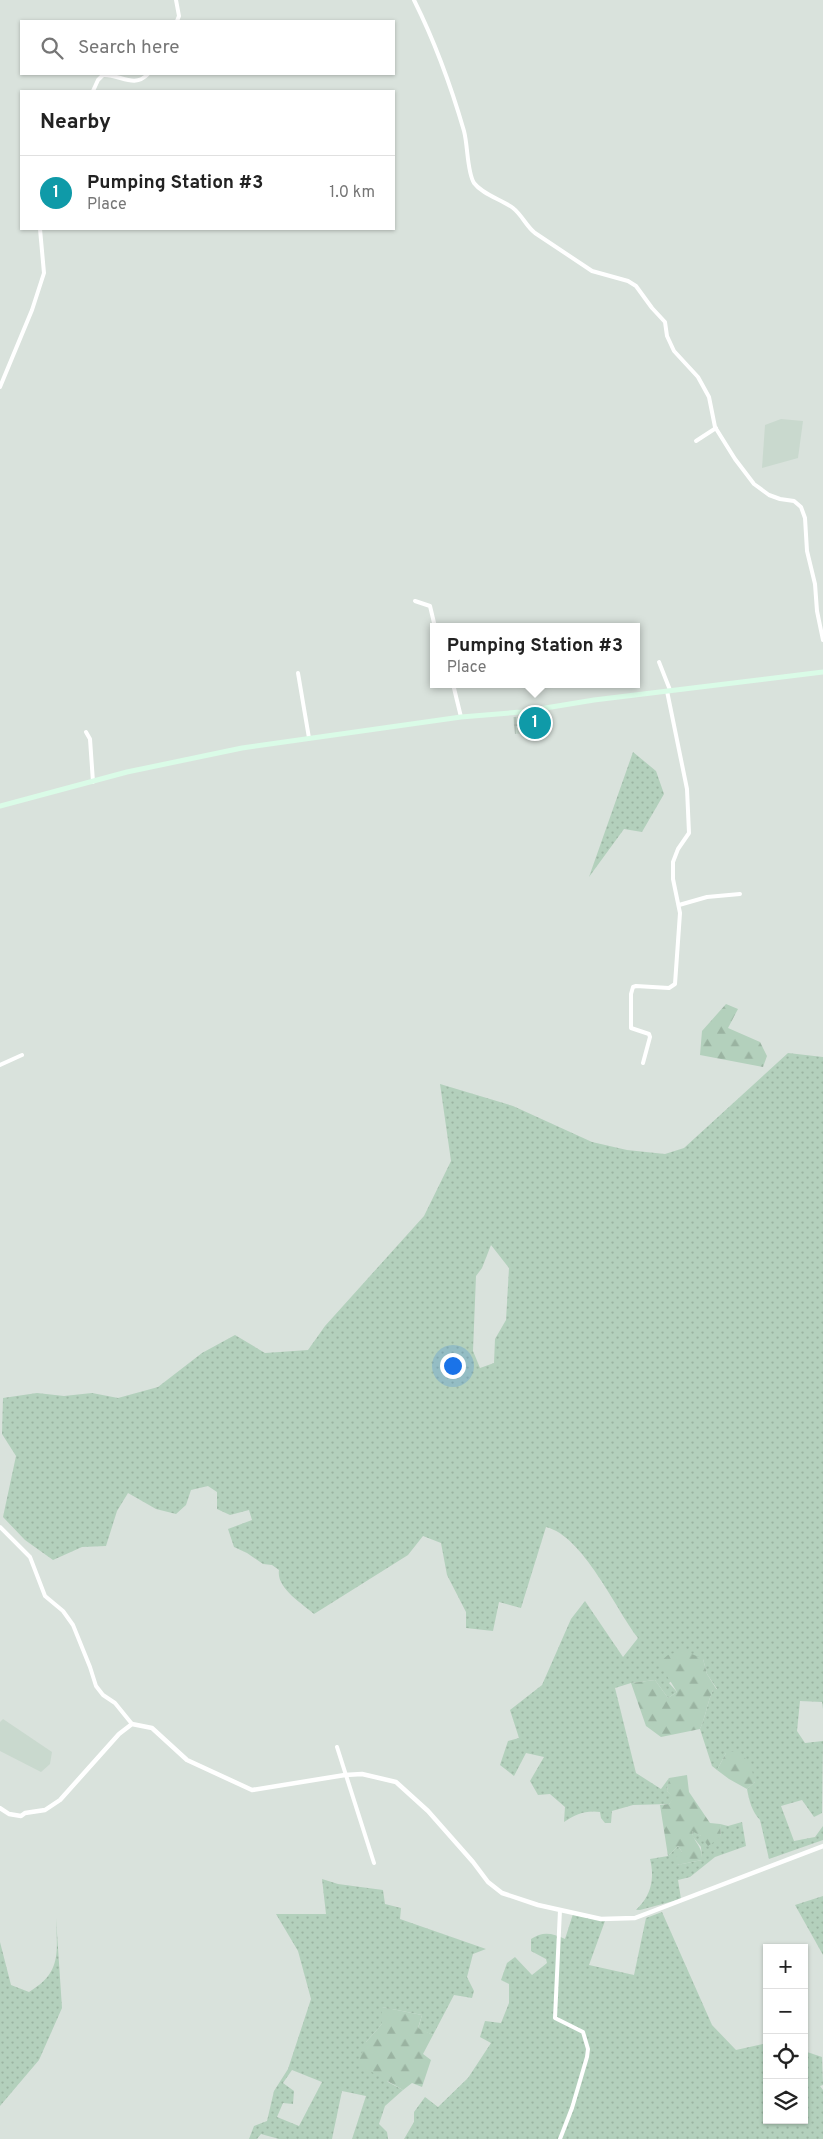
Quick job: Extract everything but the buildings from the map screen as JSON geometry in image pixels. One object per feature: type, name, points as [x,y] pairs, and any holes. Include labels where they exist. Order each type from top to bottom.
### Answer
[{"type":"main road","points":[[0,806],[127,772],[208,754],[461,717],[521,712],[668,691],[823,672]]},
{"type":"street","points":[[176,0],[179,16],[177,20]]},
{"type":"street","points":[[414,0],[439,54],[464,133],[469,158],[469,171],[474,182],[479,188],[512,207],[523,218],[528,228],[592,271],[628,280],[636,286],[652,308],[666,322],[667,336],[674,351],[698,377],[708,397],[716,428],[754,484],[769,495],[794,501],[801,507],[805,518],[807,552],[815,584],[817,610],[823,640]]},
{"type":"street","points":[[93,90],[98,80],[103,75]]},
{"type":"street","points":[[115,75],[129,81],[137,81],[146,75]]},
{"type":"street","points":[[0,387],[32,310],[44,273],[40,230]]},
{"type":"street","points":[[696,441],[716,428]]},
{"type":"street","points":[[415,601],[430,606],[434,623]]},
{"type":"street","points":[[643,1064],[650,1037],[649,1034],[631,1028],[631,994],[633,987],[636,986],[669,988],[675,984],[679,905],[675,890],[673,862],[678,849],[689,834],[687,789],[668,691],[659,662]]},
{"type":"street","points":[[298,672],[309,738]]},
{"type":"street","points":[[454,688],[461,717]]},
{"type":"street","points":[[86,732],[90,739],[93,782]]},
{"type":"street","points":[[679,905],[707,897],[740,894]]},
{"type":"street","points":[[0,1065],[22,1055]]},
{"type":"street","points":[[0,1526],[30,1557],[45,1596],[64,1611],[73,1625],[96,1686],[103,1695],[115,1702],[132,1724],[152,1728],[187,1760],[236,1785],[252,1790],[345,1775],[372,1776],[396,1782],[428,1811],[488,1882],[502,1893],[513,1898],[601,1919],[635,1918],[823,1846]]},
{"type":"street","points":[[0,1808],[10,1814],[21,1816],[25,1813],[45,1810],[60,1800],[119,1734],[132,1724]]},
{"type":"street","points":[[337,1747],[374,1863]]},
{"type":"street","points":[[560,1910],[555,2018],[583,2032],[588,2049],[572,2108],[560,2139]]},
{"type":"shaded area","points":[[781,419],[803,421],[798,458],[762,468],[765,425]]},
{"type":"shaded area","points":[[538,715],[539,732],[515,734],[513,717]]},
{"type":"shaded area","points":[[3,1719],[52,1752],[50,1764],[41,1772],[0,1751],[0,1722]]},
{"type":"green space","points":[[633,752],[656,771],[664,794],[642,832],[624,829],[589,877]]},
{"type":"green space","points":[[726,1004],[738,1009],[728,1028],[760,1042],[767,1056],[763,1067],[700,1055],[702,1031]]},
{"type":"green space","points":[[788,1053],[823,1057],[823,1709],[822,1702],[800,1701],[797,1731],[805,1743],[823,1741],[822,1813],[814,1817],[802,1800],[781,1806],[794,1841],[815,1837],[823,1826],[823,1840],[769,1859],[760,1820],[753,1810],[747,1789],[755,1782],[726,1753],[717,1770],[712,1766],[700,1729],[713,1690],[717,1689],[707,1674],[703,1659],[669,1683],[677,1692],[668,1698],[655,1680],[631,1683],[615,1688],[636,1773],[661,1789],[669,1778],[667,1791],[674,1798],[669,1804],[633,1805],[612,1811],[611,1823],[605,1823],[601,1818],[600,1812],[581,1813],[564,1822],[565,1807],[550,1794],[538,1795],[530,1781],[544,1757],[526,1753],[514,1776],[500,1765],[508,1741],[519,1738],[510,1710],[542,1685],[571,1619],[585,1601],[623,1657],[638,1638],[585,1558],[560,1533],[546,1527],[521,1608],[499,1602],[493,1631],[466,1628],[466,1612],[447,1575],[441,1543],[423,1536],[408,1555],[314,1614],[286,1589],[279,1577],[279,1570],[272,1565],[263,1564],[234,1547],[228,1529],[252,1520],[249,1510],[230,1515],[217,1509],[217,1492],[208,1486],[191,1490],[186,1505],[176,1514],[156,1509],[128,1493],[117,1511],[106,1546],[82,1547],[53,1560],[25,1540],[3,1517],[16,1456],[2,1434],[3,1398],[37,1393],[64,1396],[92,1393],[118,1398],[158,1387],[202,1353],[235,1335],[265,1353],[308,1350],[325,1326],[424,1216],[451,1161],[440,1084],[513,1106],[592,1142],[627,1150],[665,1154],[684,1148]],"holes":[[[491,1245],[509,1268],[506,1320],[495,1339],[494,1363],[480,1368],[473,1351],[476,1276],[482,1268]]]},
{"type":"green space","points":[[683,1650],[703,1659],[707,1674],[717,1690],[713,1690],[700,1729],[661,1737],[646,1726],[631,1683],[655,1680],[668,1698],[677,1692],[659,1663],[668,1655]]},
{"type":"green space","points":[[737,1751],[750,1763],[755,1782],[747,1789],[717,1770],[726,1753]]},
{"type":"green space","points":[[687,1775],[689,1792],[710,1823],[720,1824],[721,1837],[708,1846],[701,1836],[692,1831],[701,1851],[702,1860],[677,1865],[674,1859],[682,1852],[678,1846],[668,1856],[660,1805],[669,1804],[673,1798],[667,1791],[669,1778]]},
{"type":"green space","points":[[742,1822],[746,1846],[715,1857],[690,1877],[678,1880],[681,1899],[636,1910],[645,1899],[652,1880],[650,1859],[668,1856],[678,1846],[682,1852],[677,1865],[702,1860],[701,1847],[693,1837],[692,1830],[701,1836],[721,1837],[720,1824],[728,1826]]},
{"type":"green space","points":[[322,1879],[338,1884],[383,1890],[385,1904],[401,1908],[400,1919],[486,1949],[473,1954],[467,1977],[474,1991],[472,1998],[454,1995],[433,2035],[418,2029],[422,2015],[382,2007],[382,2024],[366,2042],[388,2082],[403,2090],[385,2106],[379,2124],[387,2132],[388,2139],[352,2139],[366,2096],[342,2091],[332,2139],[279,2139],[261,2134],[257,2139],[249,2139],[254,2126],[267,2121],[274,2091],[288,2069],[311,1999],[298,1951],[276,1914],[326,1914]],"holes":[[[292,2070],[322,2082],[299,2126],[277,2117],[283,2103],[293,2104],[294,2091],[283,2083]]]},
{"type":"green space","points":[[823,1896],[823,1955],[795,1905]]},
{"type":"green space","points":[[662,1912],[712,2025],[736,2050],[763,2044],[763,2124],[808,2124],[808,2052],[822,2057],[823,2085],[820,2086],[823,2090],[823,2139],[404,2139],[414,2122],[414,2112],[425,2097],[438,2107],[468,2078],[491,2043],[480,2037],[485,2021],[501,2023],[509,2003],[509,1984],[501,1980],[507,1963],[515,1957],[532,1975],[547,1963],[546,1959],[531,1951],[531,1939],[548,1934],[565,1939],[573,1914],[605,1921],[589,1965],[634,1975],[646,1918]]},
{"type":"green space","points":[[56,1918],[62,2008],[39,2060],[0,2106],[0,1942],[11,1985],[29,1992],[40,1985],[47,1977],[55,1961],[57,1952]]},
{"type":"green space","points":[[382,2007],[422,2015],[418,2028],[433,2035],[423,2054],[431,2060],[422,2087],[412,2083],[403,2090],[358,2064],[366,2042],[382,2024]]},
{"type":"place","name":"Pumping Station #3","points":[[535,723]]}]
